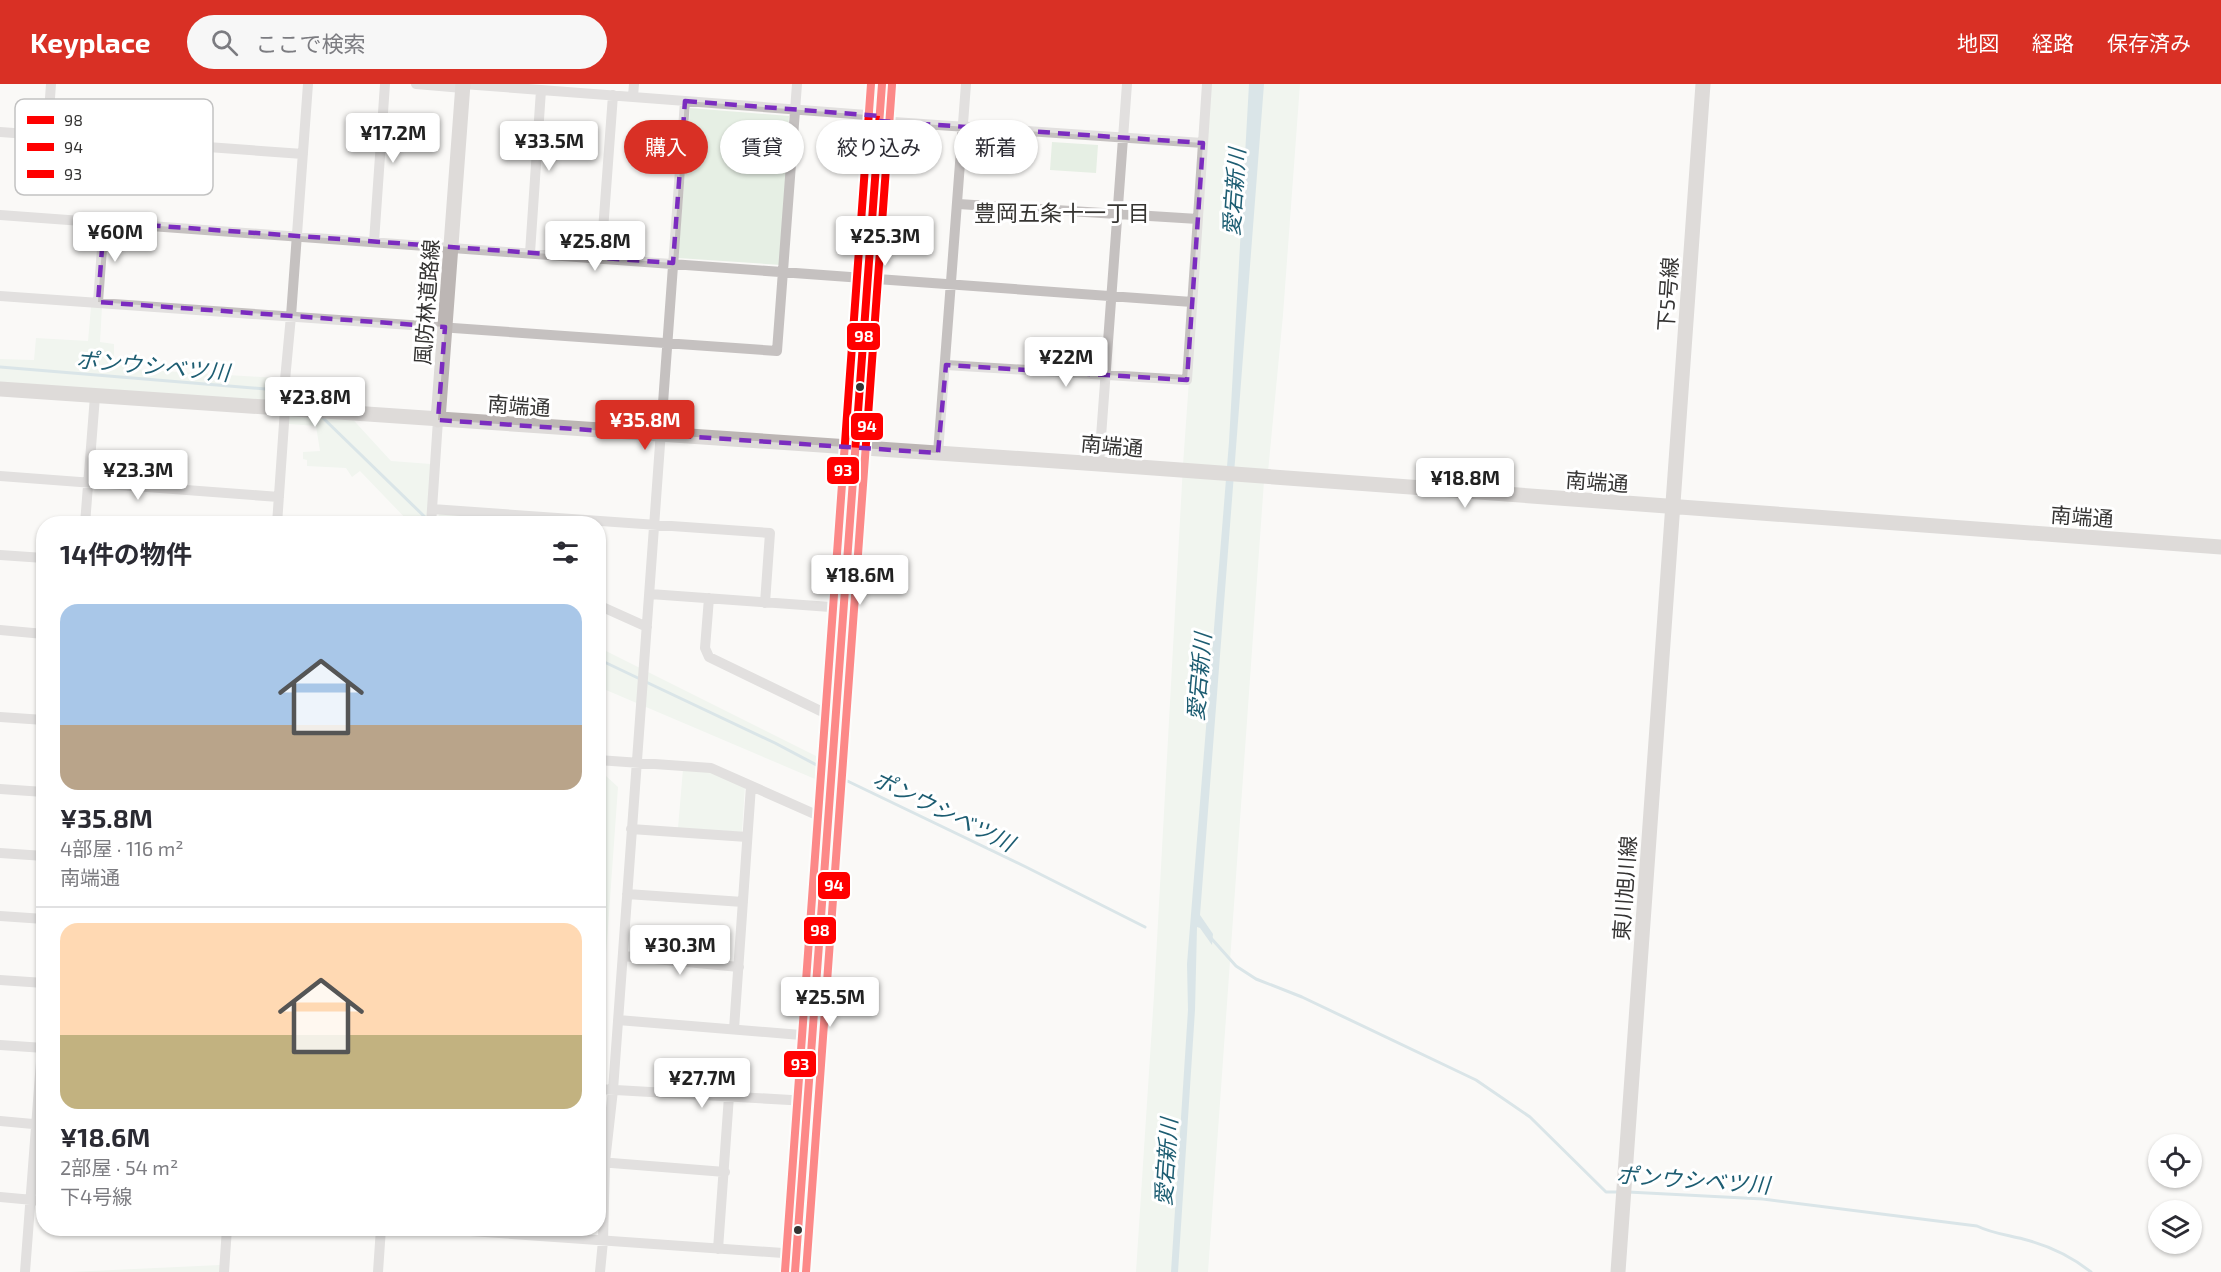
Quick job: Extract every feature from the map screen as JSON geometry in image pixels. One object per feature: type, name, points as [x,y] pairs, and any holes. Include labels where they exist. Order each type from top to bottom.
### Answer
[{"type":"street","points":[[50,99],[51,84]]},
{"type":"street","points":[[285,380],[308,84]]},
{"type":"street","points":[[374,242],[385,84]]},
{"type":"street","points":[[416,84],[463,85],[795,108],[954,125]]},
{"type":"street","points":[[633,96],[634,84]]},
{"type":"street","points":[[0,296],[777,351],[797,84]]},
{"type":"street","points":[[795,1272],[882,84]]},
{"type":"street","points":[[963,120],[966,84]]},
{"type":"street","points":[[1098,464],[1127,84]]},
{"type":"street","points":[[946,365],[1187,380],[1207,84]]},
{"type":"street","name":"下5号線","points":[[1673,507],[1703,84]]},
{"type":"street","name":"風防林道路線","points":[[432,515],[463,85]]},
{"type":"street","points":[[530,253],[541,90]]},
{"type":"street","points":[[601,258],[614,95]]},
{"type":"street","points":[[606,1136],[613,1090],[685,101]]},
{"type":"street","points":[[0,132],[15,133]]},
{"type":"street","points":[[1038,132],[1203,143]]},
{"type":"street","points":[[213,147],[303,154]]},
{"type":"street","points":[[939,453],[960,174]]},
{"type":"street","points":[[958,204],[1198,219]]},
{"type":"street","points":[[0,215],[1192,302]]},
{"type":"street","points":[[98,302],[104,222]]},
{"type":"street","name":"南端通","points":[[0,389],[1098,464],[1258,478],[2221,548]]},
{"type":"street","points":[[86,516],[94,396]]},
{"type":"street","points":[[278,516],[293,410]]},
{"type":"street","points":[[0,476],[279,497]]},
{"type":"street","name":"東川旭川線","points":[[1618,1272],[1673,507]]},
{"type":"street","points":[[432,515],[456,516]]},
{"type":"street","points":[[606,523],[770,533],[765,603]]},
{"type":"street","points":[[0,555],[36,557]]},
{"type":"street","points":[[650,594],[844,608]]},
{"type":"street","points":[[709,598],[705,648],[709,657],[835,718]]},
{"type":"street","points":[[606,608],[647,627]]},
{"type":"street","points":[[0,630],[36,633]]},
{"type":"street","points":[[0,717],[36,719]]},
{"type":"street","points":[[606,760],[711,768],[828,820]]},
{"type":"street","points":[[734,1029],[751,786]]},
{"type":"street","points":[[0,789],[36,791]]},
{"type":"street","points":[[631,829],[747,837]]},
{"type":"street","points":[[0,853],[36,855]]},
{"type":"street","points":[[627,894],[743,902]]},
{"type":"street","points":[[0,916],[36,918]]},
{"type":"street","points":[[623,956],[739,967]]},
{"type":"street","points":[[0,980],[36,982]]},
{"type":"street","points":[[618,1020],[813,1036]]},
{"type":"street","points":[[0,1045],[36,1048]]},
{"type":"street","points":[[606,1090],[808,1101]]},
{"type":"street","points":[[718,1249],[729,1096]]},
{"type":"street","points":[[0,1121],[36,1124]]},
{"type":"street","points":[[26,1272],[36,1158]]},
{"type":"street","points":[[606,1162],[725,1172]]},
{"type":"street","points":[[0,1197],[36,1200]]},
{"type":"street","points":[[224,1272],[226,1236]]},
{"type":"street","points":[[378,1272],[380,1236]]},
{"type":"street","points":[[535,1236],[797,1254]]},
{"type":"street","points":[[600,1272],[603,1236]]},
{"type":"highlighted area","points":[[685,101],[880,116],[879,121],[1203,143],[1187,380],[946,365],[938,453],[438,420],[445,327],[98,302],[104,222],[673,263]]},
{"type":"shaded area","points":[[1210,84],[1300,84],[1283,315],[1268,472],[1264,481],[1208,1272],[1136,1272],[1154,995],[1183,465]]},
{"type":"shaded area","points":[[690,108],[789,116],[789,120],[720,120],[720,174],[786,174],[781,265],[678,258],[685,174],[708,174],[708,120],[689,120]]},
{"type":"shaded area","points":[[1052,142],[1098,145],[1096,173],[1050,170]]},
{"type":"shaded area","points":[[91,307],[102,307],[100,342],[114,344],[114,364],[130,365],[130,369],[294,379],[298,386],[324,388],[391,461],[431,464],[427,516],[403,516],[360,471],[352,477],[346,468],[307,466],[307,460],[303,459],[303,452],[320,451],[316,426],[289,424],[285,409],[0,389],[0,359],[34,360],[36,338],[88,341]]},
{"type":"shaded area","points":[[439,512],[494,516],[439,516]]},
{"type":"shaded area","points":[[606,651],[816,756],[815,779],[606,690]]},
{"type":"shaded area","points":[[683,769],[709,770],[745,786],[742,832],[678,828]]},
{"type":"shaded area","points":[[606,776],[618,787],[606,955]]},
{"type":"shaded area","points":[[220,1265],[219,1272],[70,1272]]},
{"type":"water","points":[[1249,84],[1264,84],[1200,915],[1213,934],[1212,945],[1197,927],[1195,1010],[1178,1272],[1171,1272],[1188,1010],[1187,964],[1229,442]]},
{"type":"waterway","name":"ポンウシベツ川","points":[[0,367],[289,391],[300,395],[310,405]]},
{"type":"waterway","name":"ポンウシベツ川","points":[[321,416],[424,516]]},
{"type":"waterway","name":"ポンウシベツ川","points":[[606,663],[640,679]]},
{"type":"waterway","name":"ポンウシベツ川","points":[[646,682],[775,743],[826,770]]},
{"type":"waterway","name":"ポンウシベツ川","points":[[837,776],[1145,927]]},
{"type":"waterway","name":"ポンウシベツ川","points":[[1211,938],[1236,966],[1256,979],[1302,997],[1476,1080],[1530,1117],[1606,1192],[1618,1192]]},
{"type":"waterway","name":"ポンウシベツ川","points":[[1628,1192],[1763,1199],[1977,1226],[2050,1248],[2091,1272]]},
{"type":"transit line","name":"93","points":[[785,1271],[871,84]]},
{"type":"transit line","name":"98","points":[[795,1272],[882,84]]},
{"type":"transit line","name":"94","points":[[806,1272],[892,85]]},
{"type":"district","name":"豊岡五条十一丁目","points":[[1062,212]]},
{"type":"water label","name":"愛宕新川","points":[[1233,192]]},
{"type":"water label","name":"愛宕新川","points":[[1198,677]]},
{"type":"water label","name":"愛宕新川","points":[[1165,1162]]}]
